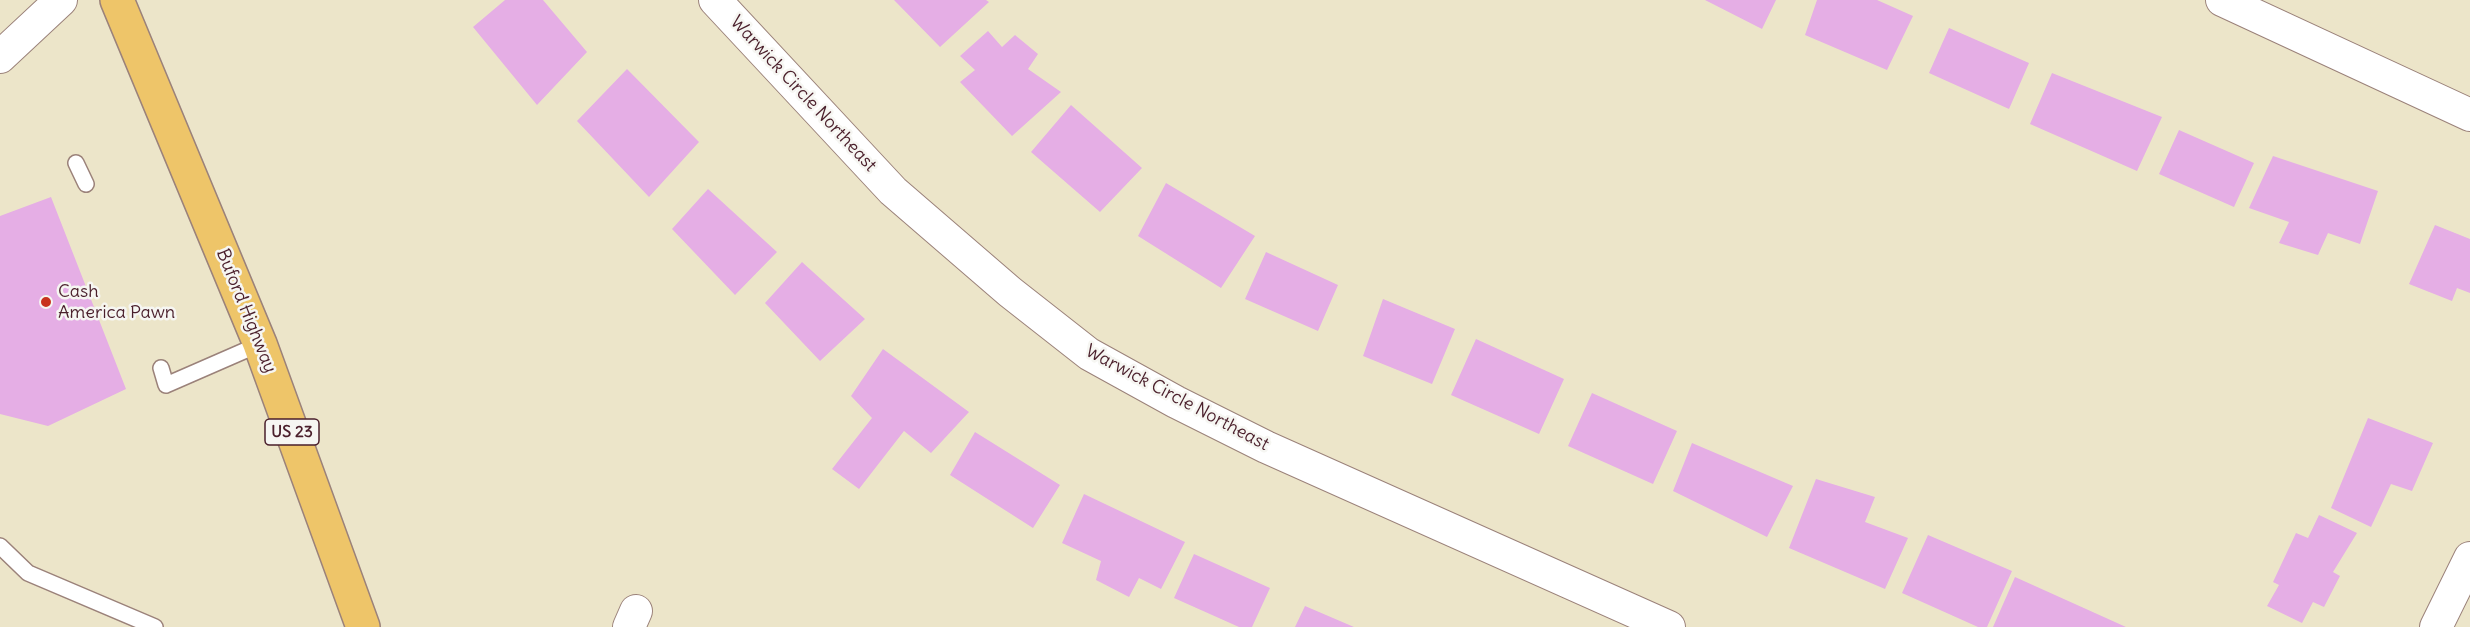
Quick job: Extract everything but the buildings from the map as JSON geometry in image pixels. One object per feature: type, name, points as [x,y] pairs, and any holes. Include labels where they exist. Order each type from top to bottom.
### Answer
[{"type":"main road","name":"Buford Highway","points":[[117,0],[260,344],[361,626]]},
{"type":"street","points":[[0,57],[61,0]]},
{"type":"street","name":"Warwick Circle Northeast","points":[[715,0],[893,190],[1010,292],[1089,354],[1176,402],[1266,447],[1669,627]]},
{"type":"street","points":[[2222,0],[2470,116]]},
{"type":"street","points":[[2436,627],[2470,558]]},
{"type":"lane","points":[[76,163],[86,184]]},
{"type":"lane","points":[[161,368],[166,385],[260,344]]},
{"type":"lane","points":[[0,546],[28,573],[155,627]]},
{"type":"place","name":"Cash America Pawn","points":[[46,302]]}]
